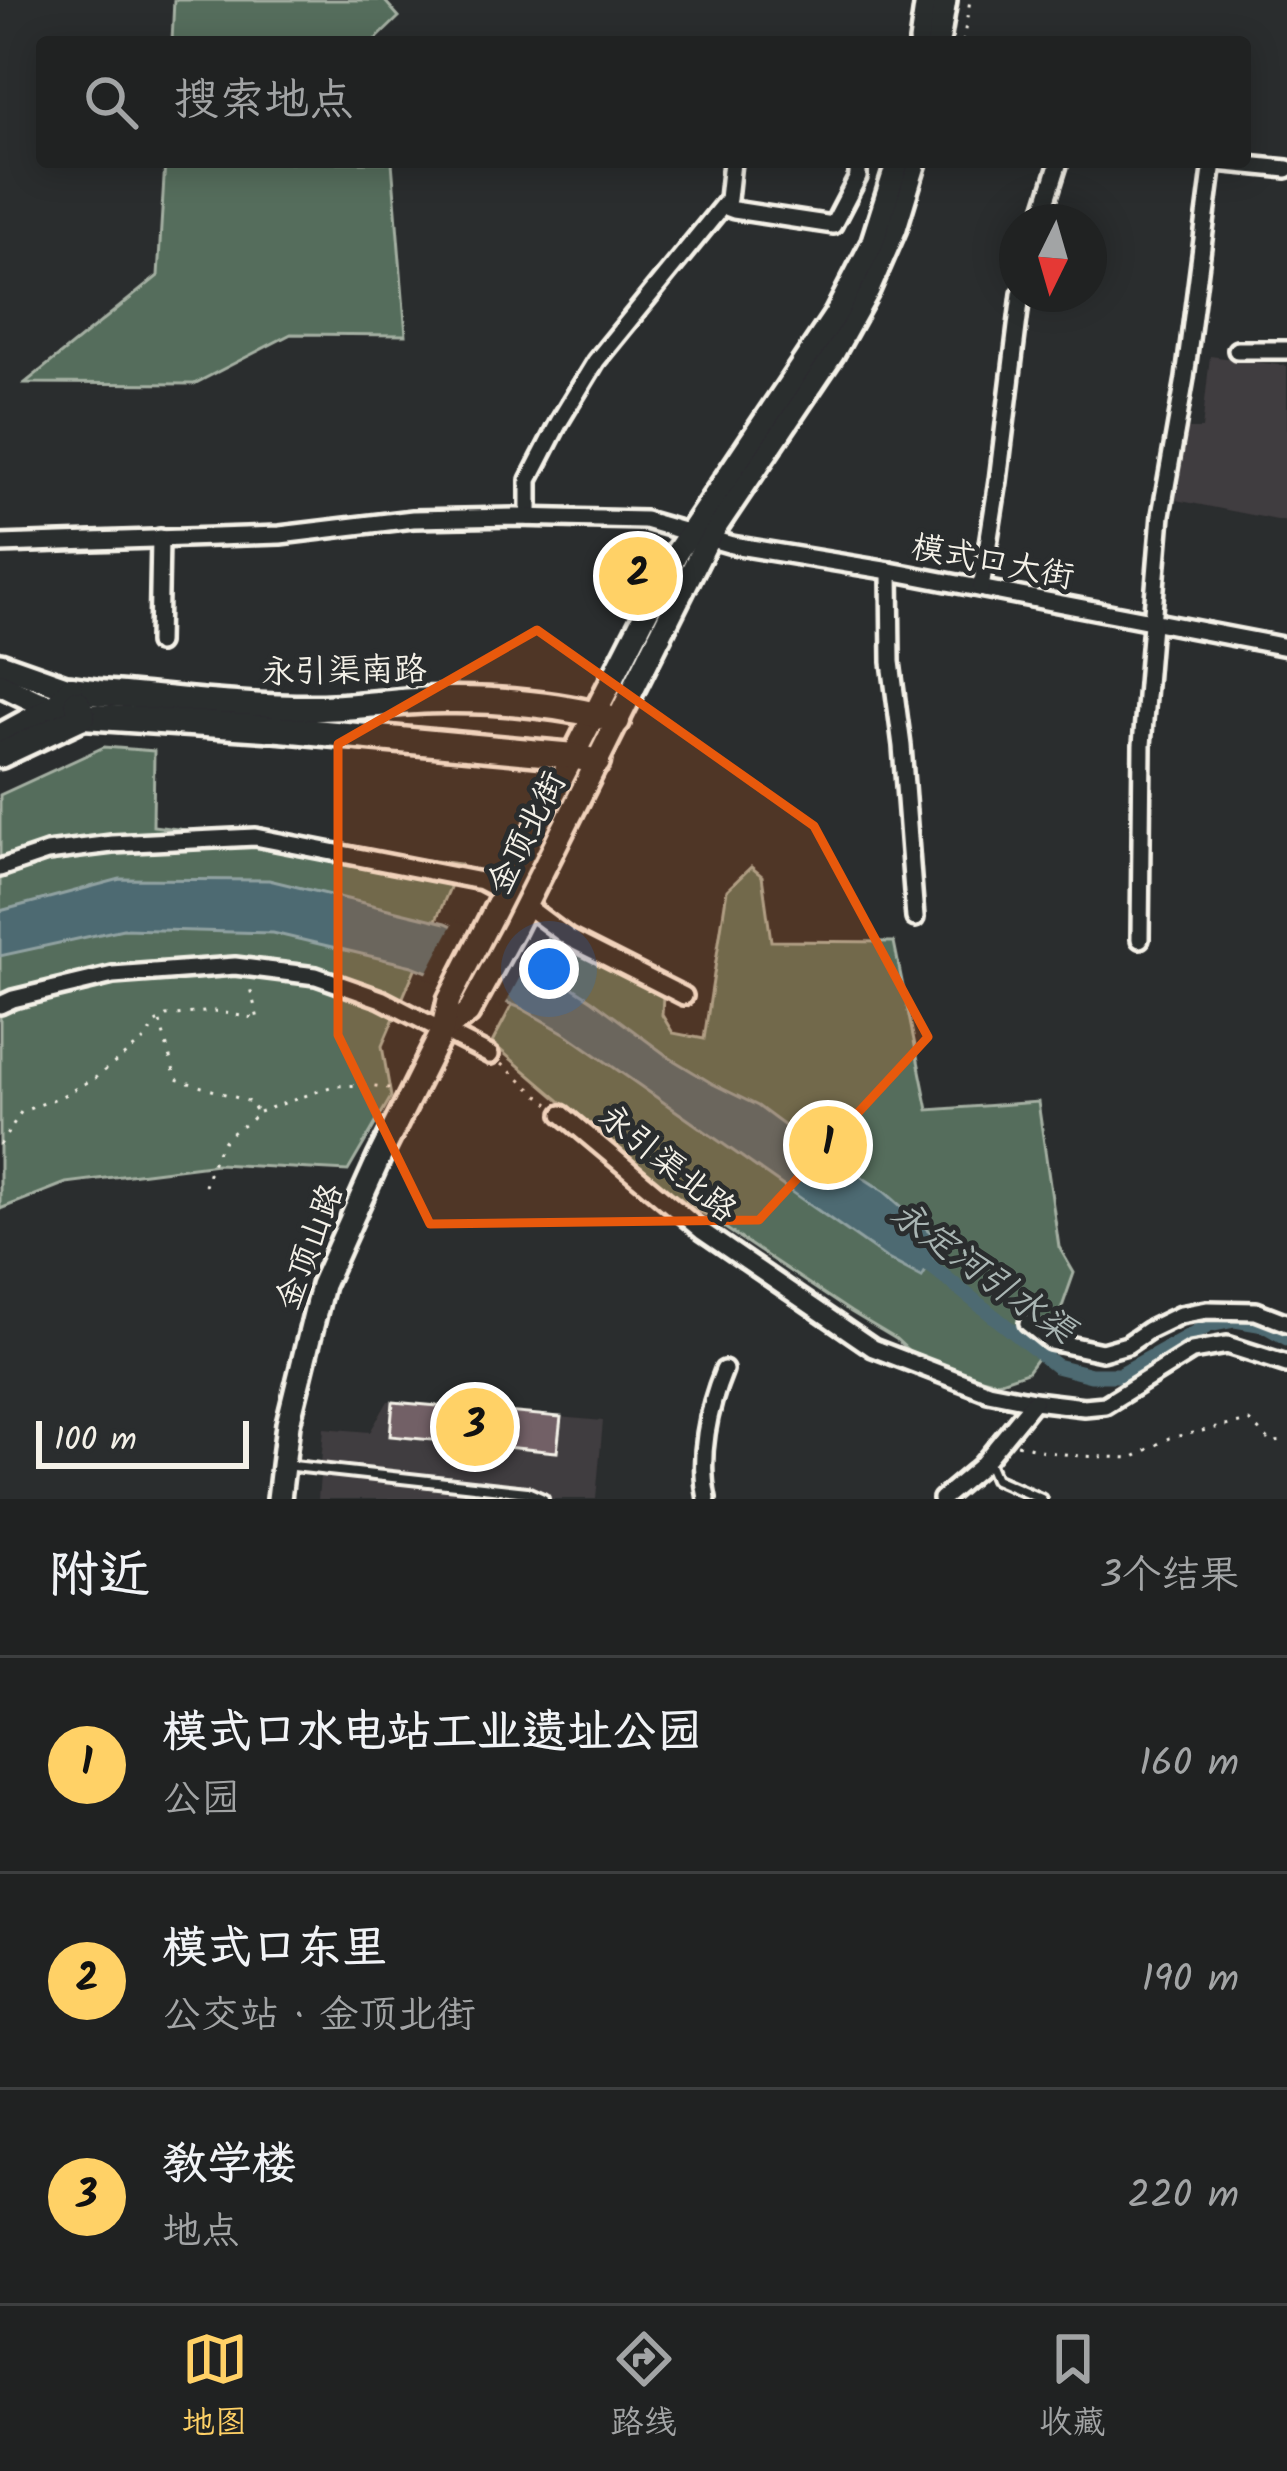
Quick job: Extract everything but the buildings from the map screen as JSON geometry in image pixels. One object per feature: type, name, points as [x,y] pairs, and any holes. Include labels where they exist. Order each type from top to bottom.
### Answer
[{"type":"main road","points":[[927,0],[931,36]]},
{"type":"main road","points":[[934,36],[945,0]]},
{"type":"main road","name":"金顶北街","points":[[442,1031],[514,928],[586,759],[699,534],[836,314],[872,244],[896,168]]},
{"type":"main road","name":"金顶北街","points":[[699,534],[833,353],[895,228],[913,168]]},
{"type":"main road","points":[[0,664],[63,698],[83,716]]},
{"type":"main road","points":[[0,684],[63,698]]},
{"type":"main road","points":[[0,737],[63,698]]},
{"type":"main road","name":"永引渠南路","points":[[63,698],[283,707],[446,700],[607,718]]},
{"type":"main road","name":"永引渠南路","points":[[0,755],[83,716],[281,729],[586,759]]},
{"type":"main road","name":"金顶北街","points":[[463,997],[504,893],[586,759]]},
{"type":"main road","name":"金顶山路","points":[[279,1499],[288,1424],[322,1285],[442,1031]]},
{"type":"street","points":[[1251,166],[1287,169]]},
{"type":"street","points":[[529,517],[530,480],[559,422],[596,362],[728,199],[731,168]]},
{"type":"street","points":[[723,206],[833,225],[858,177],[858,168]]},
{"type":"street","points":[[1046,204],[1057,168]]},
{"type":"street","points":[[1140,939],[1142,745],[1161,515],[1214,168]]},
{"type":"street","points":[[981,588],[1020,312]]},
{"type":"street","points":[[1237,350],[1287,350]]},
{"type":"street","name":"模式口大街","points":[[0,544],[280,535],[413,519],[646,520],[732,545],[1287,647]]},
{"type":"street","points":[[158,643],[160,538]]},
{"type":"street","points":[[890,571],[891,662],[915,918]]},
{"type":"street","points":[[0,868],[69,849],[255,837],[481,881],[504,893]]},
{"type":"street","points":[[524,905],[569,938],[684,996]]},
{"type":"street","points":[[0,1005],[113,975],[235,966],[316,976],[381,999],[490,1055]]},
{"type":"street","name":"永引渠北路","points":[[562,1114],[701,1231],[873,1348],[988,1393],[1105,1406],[1192,1351],[1227,1345],[1287,1364]]},
{"type":"street","points":[[1028,1323],[1050,1341],[1102,1352],[1127,1345],[1180,1316],[1207,1310],[1256,1311],[1287,1323]]},
{"type":"street","points":[[707,1499],[706,1426],[724,1370]]},
{"type":"street","points":[[942,1499],[986,1459],[1034,1401]]},
{"type":"lane","points":[[986,1459],[995,1479],[1041,1499]]},
{"type":"lane","points":[[283,1465],[527,1492],[543,1499]]},
{"type":"path","points":[[964,36],[970,0]]},
{"type":"path","points":[[0,1145],[21,1112],[94,1078],[147,1038],[153,1025],[166,1016],[214,1011],[258,1019],[250,968]]},
{"type":"path","points":[[160,1021],[176,1079],[251,1102],[257,1112]]},
{"type":"path","name":"永引渠北路","points":[[490,1055],[562,1114]]},
{"type":"path","points":[[257,1112],[333,1086],[369,1085],[411,1094]]},
{"type":"path","points":[[205,1186],[225,1139],[254,1120],[257,1112]]},
{"type":"path","points":[[1001,1440],[1048,1452],[1132,1458],[1169,1438],[1249,1421],[1271,1442],[1287,1441]]},
{"type":"highlighted area","points":[[537,630],[814,826],[928,1037],[759,1220],[430,1224],[338,1035],[338,744]]},
{"type":"shaded area","points":[[1210,356],[1287,366],[1287,522],[1176,500],[1188,429],[1202,429]]},
{"type":"shaded area","points":[[388,1401],[603,1421],[596,1499],[318,1499],[324,1428],[370,1432]]},
{"type":"green space","points":[[174,0],[384,0],[399,17],[379,36],[172,36]]},
{"type":"green space","points":[[165,168],[392,168],[406,335],[291,334],[194,384],[25,383],[158,276]]},
{"type":"green space","points":[[104,747],[154,751],[153,826],[460,864],[382,1046],[391,1097],[348,1171],[217,1164],[66,1183],[0,1209],[0,795]]},
{"type":"green space","points":[[751,867],[762,876],[771,941],[894,942],[928,1110],[1038,1102],[1059,1247],[1074,1273],[1050,1341],[1027,1372],[998,1382],[909,1351],[653,1180],[492,1043],[551,931],[663,994],[662,1015],[673,1033],[704,1039],[727,890]]},
{"type":"water","points":[[120,879],[269,880],[446,923],[544,969],[670,1058],[758,1106],[885,1192],[943,1243],[922,1277],[886,1258],[566,1034],[521,1008],[412,966],[273,933],[123,929],[0,956],[0,911]]},
{"type":"pier","points":[[455,920],[531,956],[504,1007],[425,977]]},
{"type":"waterway","name":"永定河引水渠","points":[[916,1254],[1056,1366],[1091,1375],[1119,1375],[1209,1325],[1235,1320],[1264,1325],[1287,1338]]},
{"type":"place","name":"模式口东里","points":[[638,576]]},
{"type":"place","name":"模式口水电站工业遗址公园","points":[[828,1145]]},
{"type":"place","name":"教学楼","points":[[475,1427]]}]
